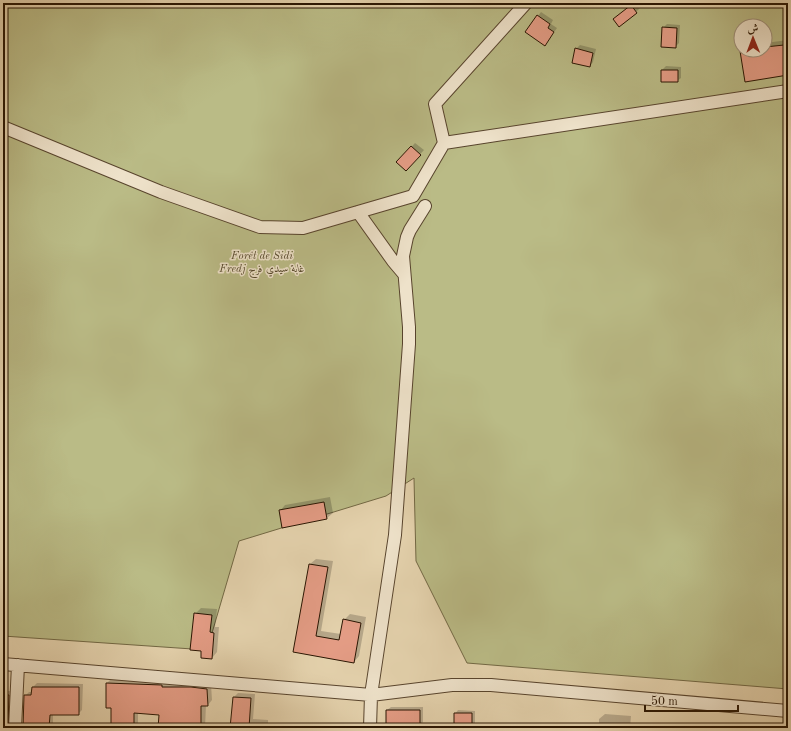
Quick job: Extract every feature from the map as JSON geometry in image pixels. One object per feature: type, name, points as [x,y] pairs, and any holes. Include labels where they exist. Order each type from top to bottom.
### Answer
[{"type":"street","points":[[3,126],[162,192],[260,227],[302,228],[413,196],[444,143],[435,104],[526,3]]},
{"type":"street","points":[[444,143],[788,92]]},
{"type":"street","points":[[370,728],[371,695],[395,535],[409,344],[403,256],[410,230],[425,206]]},
{"type":"street","points":[[358,212],[392,261],[404,274]]},
{"type":"street","points":[[3,664],[371,695],[452,685],[484,684],[788,711]]},
{"type":"street","points":[[16,728],[18,665]]},
{"type":"green space","name":"Forêt de Sidi Fredj غابة سيدي فرج","points":[[3,3],[788,3],[788,689],[467,663],[416,561],[414,478],[386,496],[239,541],[207,650],[3,636]]},
{"type":"building","points":[[631,5],[637,13],[619,27],[613,19]]},
{"type":"building","points":[[537,15],[550,24],[548,28],[554,32],[545,46],[525,32]]},
{"type":"building","points":[[662,27],[677,28],[676,48],[661,47]]},
{"type":"building","points":[[784,45],[788,75],[745,82],[741,58],[773,58],[773,46]]},
{"type":"building","points":[[575,48],[593,53],[590,67],[572,63]]},
{"type":"building","points":[[661,70],[678,70],[678,82],[661,82]]},
{"type":"building","points":[[411,146],[421,155],[406,171],[396,162]]},
{"type":"building","points":[[324,502],[327,519],[282,528],[279,510]]},
{"type":"building","points":[[309,564],[328,567],[316,636],[339,640],[343,619],[361,623],[354,663],[293,652]]},
{"type":"building","points":[[194,613],[212,615],[210,632],[214,633],[212,659],[201,658],[201,651],[190,650]]},
{"type":"building","points":[[106,683],[162,685],[162,687],[191,687],[207,689],[208,706],[201,706],[201,728],[158,728],[159,715],[134,713],[134,728],[111,728],[111,708],[106,708]]},
{"type":"building","points":[[32,687],[79,687],[79,715],[50,715],[49,728],[23,728],[24,695],[31,695]]},
{"type":"building","points":[[3,695],[9,695],[8,724],[3,724]]},
{"type":"building","points":[[233,697],[251,698],[249,728],[230,728]]},
{"type":"building","points":[[386,710],[420,710],[420,727],[386,727]]},
{"type":"building","points":[[454,713],[472,713],[472,728],[454,728]]}]
